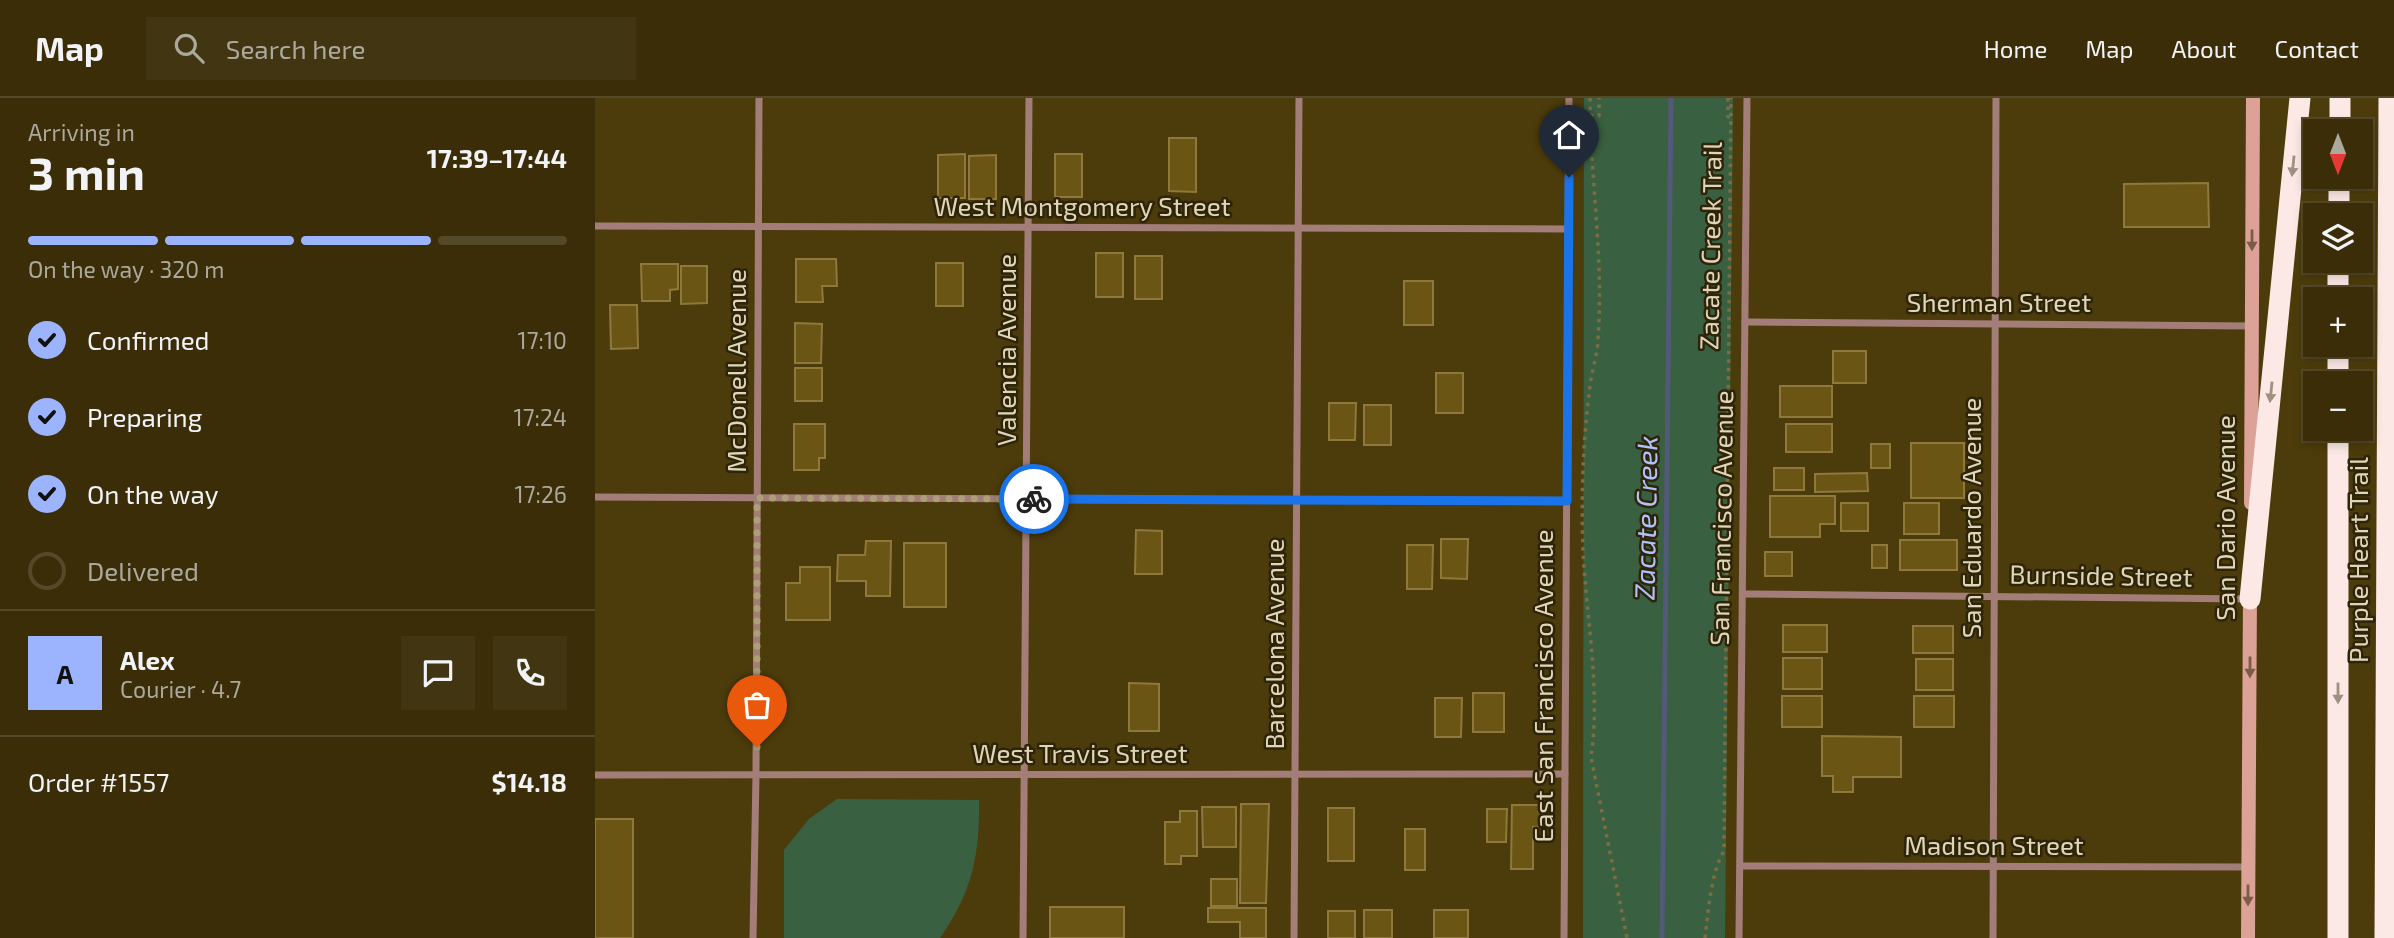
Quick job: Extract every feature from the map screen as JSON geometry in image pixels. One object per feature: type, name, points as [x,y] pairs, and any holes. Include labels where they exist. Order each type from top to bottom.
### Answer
[{"type":"highway","points":[[2250,599],[2300,98]]},
{"type":"highway","points":[[2340,98],[2340,119]]},
{"type":"highway","name":"Purple Heart Trail","points":[[2385,938],[2389,98]]},
{"type":"highway","name":"Purple Heart Trail","points":[[2338,441],[2338,938]]},
{"type":"main road","name":"San Dario Avenue","points":[[2248,938],[2253,98]]},
{"type":"street","name":"McDonell Avenue","points":[[753,938],[757,775],[759,98]]},
{"type":"street","name":"Valencia Avenue","points":[[1023,938],[1029,98]]},
{"type":"street","name":"Barcelona Avenue","points":[[1294,938],[1299,98]]},
{"type":"street","name":"East San Francisco Avenue","points":[[1564,938],[1569,98]]},
{"type":"street","name":"San Francisco Avenue","points":[[1739,938],[1747,98]]},
{"type":"street","name":"San Eduardo Avenue","points":[[1993,938],[1996,98]]},
{"type":"street","name":"West Montgomery Street","points":[[595,226],[1569,229]]},
{"type":"street","name":"Sherman Street","points":[[1745,322],[2252,326]]},
{"type":"street","points":[[595,497],[1567,501]]},
{"type":"street","name":"Burnside Street","points":[[1742,594],[2250,599]]},
{"type":"street","name":"West Travis Street","points":[[595,775],[1565,774]]},
{"type":"street","name":"Madison Street","points":[[1740,866],[2248,867]]},
{"type":"path","points":[[1590,98],[1598,276],[1598,339],[1591,380],[1584,468],[1583,549],[1590,625],[1594,734],[1591,757],[1627,938]]},
{"type":"path","points":[[1590,115],[1599,116],[1599,98]]},
{"type":"path","name":"Zacate Creek Trail","points":[[1705,938],[1714,880],[1719,858],[1724,851],[1730,98]]},
{"type":"green space","points":[[1584,98],[1733,98],[1725,938],[1583,938]]},
{"type":"green space","points":[[837,799],[979,800],[978,838],[972,872],[960,905],[940,938],[784,938],[784,850],[809,819]]},
{"type":"building","points":[[1169,138],[1196,138],[1196,192],[1169,191]]},
{"type":"building","points":[[965,154],[965,198],[938,198],[938,155]]},
{"type":"building","points":[[1055,154],[1082,154],[1082,197],[1055,197]]},
{"type":"building","points":[[996,155],[996,199],[969,199],[969,156]]},
{"type":"building","points":[[2208,183],[2209,227],[2124,227],[2124,184]]},
{"type":"building","points":[[1096,253],[1123,253],[1123,297],[1096,297]]},
{"type":"building","points":[[1135,256],[1162,256],[1162,299],[1135,299]]},
{"type":"building","points":[[796,259],[836,259],[837,286],[822,286],[823,302],[796,302]]},
{"type":"building","points":[[936,263],[963,263],[963,306],[936,306]]},
{"type":"building","points":[[641,264],[678,264],[678,289],[670,290],[670,301],[642,301]]},
{"type":"building","points":[[681,266],[707,266],[707,303],[681,304]]},
{"type":"building","points":[[1404,281],[1433,281],[1433,325],[1404,325]]},
{"type":"building","points":[[610,305],[637,305],[638,348],[611,349]]},
{"type":"building","points":[[795,323],[822,324],[821,363],[795,363]]},
{"type":"building","points":[[1833,351],[1866,351],[1866,383],[1833,383]]},
{"type":"building","points":[[795,368],[822,368],[822,401],[795,401]]},
{"type":"building","points":[[1436,373],[1463,373],[1463,413],[1436,413]]},
{"type":"building","points":[[1780,386],[1832,386],[1832,417],[1780,417]]},
{"type":"building","points":[[1329,403],[1356,403],[1355,440],[1329,440]]},
{"type":"building","points":[[1364,405],[1391,405],[1391,445],[1364,445]]},
{"type":"building","points":[[794,424],[825,424],[825,458],[819,458],[819,470],[794,470]]},
{"type":"building","points":[[1786,424],[1832,424],[1832,452],[1786,452]]},
{"type":"building","points":[[1911,443],[1964,443],[1964,498],[1911,498]]},
{"type":"building","points":[[1871,444],[1890,444],[1890,468],[1871,468]]},
{"type":"building","points":[[1774,468],[1804,468],[1804,490],[1774,490]]},
{"type":"building","points":[[1867,473],[1868,491],[1815,492],[1815,474]]},
{"type":"building","points":[[1770,496],[1835,496],[1835,524],[1820,524],[1820,537],[1770,537]]},
{"type":"building","points":[[1841,503],[1868,503],[1868,531],[1841,531]]},
{"type":"building","points":[[1904,503],[1939,503],[1939,534],[1904,534]]},
{"type":"building","points":[[1136,530],[1162,531],[1162,574],[1135,574]]},
{"type":"building","points":[[1441,539],[1468,539],[1467,579],[1441,578]]},
{"type":"building","points":[[1900,540],[1957,540],[1957,570],[1900,570]]},
{"type":"building","points":[[866,541],[891,541],[890,596],[866,596],[866,581],[837,581],[838,555],[865,555]]},
{"type":"building","points":[[904,543],[946,543],[946,607],[904,607]]},
{"type":"building","points":[[1407,545],[1433,545],[1432,589],[1407,589]]},
{"type":"building","points":[[1872,545],[1887,545],[1887,568],[1872,568]]},
{"type":"building","points":[[1765,552],[1792,552],[1792,576],[1765,576]]},
{"type":"building","points":[[800,567],[830,567],[830,620],[786,620],[786,583],[800,583]]},
{"type":"building","points":[[1783,625],[1827,625],[1827,652],[1783,652]]},
{"type":"building","points":[[1913,626],[1953,626],[1953,653],[1913,653]]},
{"type":"building","points":[[1783,658],[1822,658],[1822,689],[1783,689]]},
{"type":"building","points":[[1916,659],[1953,659],[1953,690],[1916,690]]},
{"type":"building","points":[[1129,683],[1159,684],[1159,731],[1129,731]]},
{"type":"building","points":[[1473,693],[1504,693],[1504,732],[1473,732]]},
{"type":"building","points":[[1782,696],[1822,696],[1822,727],[1782,727]]},
{"type":"building","points":[[1914,696],[1954,696],[1954,727],[1914,727]]},
{"type":"building","points":[[1435,698],[1462,698],[1461,737],[1435,737]]},
{"type":"building","points":[[1822,736],[1901,737],[1901,777],[1853,777],[1853,792],[1833,792],[1833,776],[1822,776]]},
{"type":"building","points":[[1241,804],[1269,804],[1266,903],[1240,903]]},
{"type":"building","points":[[1512,805],[1541,805],[1541,827],[1533,827],[1533,869],[1511,869]]},
{"type":"building","points":[[1202,807],[1236,807],[1236,847],[1203,847]]},
{"type":"building","points":[[1328,808],[1354,808],[1354,861],[1328,861]]},
{"type":"building","points":[[1487,809],[1507,809],[1506,842],[1487,842]]},
{"type":"building","points":[[1180,811],[1197,811],[1197,856],[1181,856],[1181,864],[1165,864],[1165,822],[1180,822]]},
{"type":"building","points":[[595,819],[633,819],[633,938],[595,938]]},
{"type":"building","points":[[1405,829],[1425,829],[1425,870],[1405,870]]},
{"type":"building","points":[[1211,879],[1237,879],[1237,906],[1211,906]]},
{"type":"building","points":[[1050,907],[1124,907],[1124,938],[1050,938]]},
{"type":"building","points":[[1208,908],[1266,908],[1266,938],[1240,938],[1240,922],[1208,922]]},
{"type":"building","points":[[1364,910],[1392,910],[1392,938],[1364,938]]},
{"type":"building","points":[[1434,910],[1468,910],[1468,938],[1434,938]]},
{"type":"building","points":[[1328,911],[1355,911],[1355,938],[1328,938]]},
{"type":"waterway","name":"Zacate Creek","points":[[1662,938],[1671,98]]},
{"type":"way so far","points":[[757,747],[757,498],[1034,499]]},
{"type":"route","points":[[1034,499],[1567,501],[1569,177]]}]
